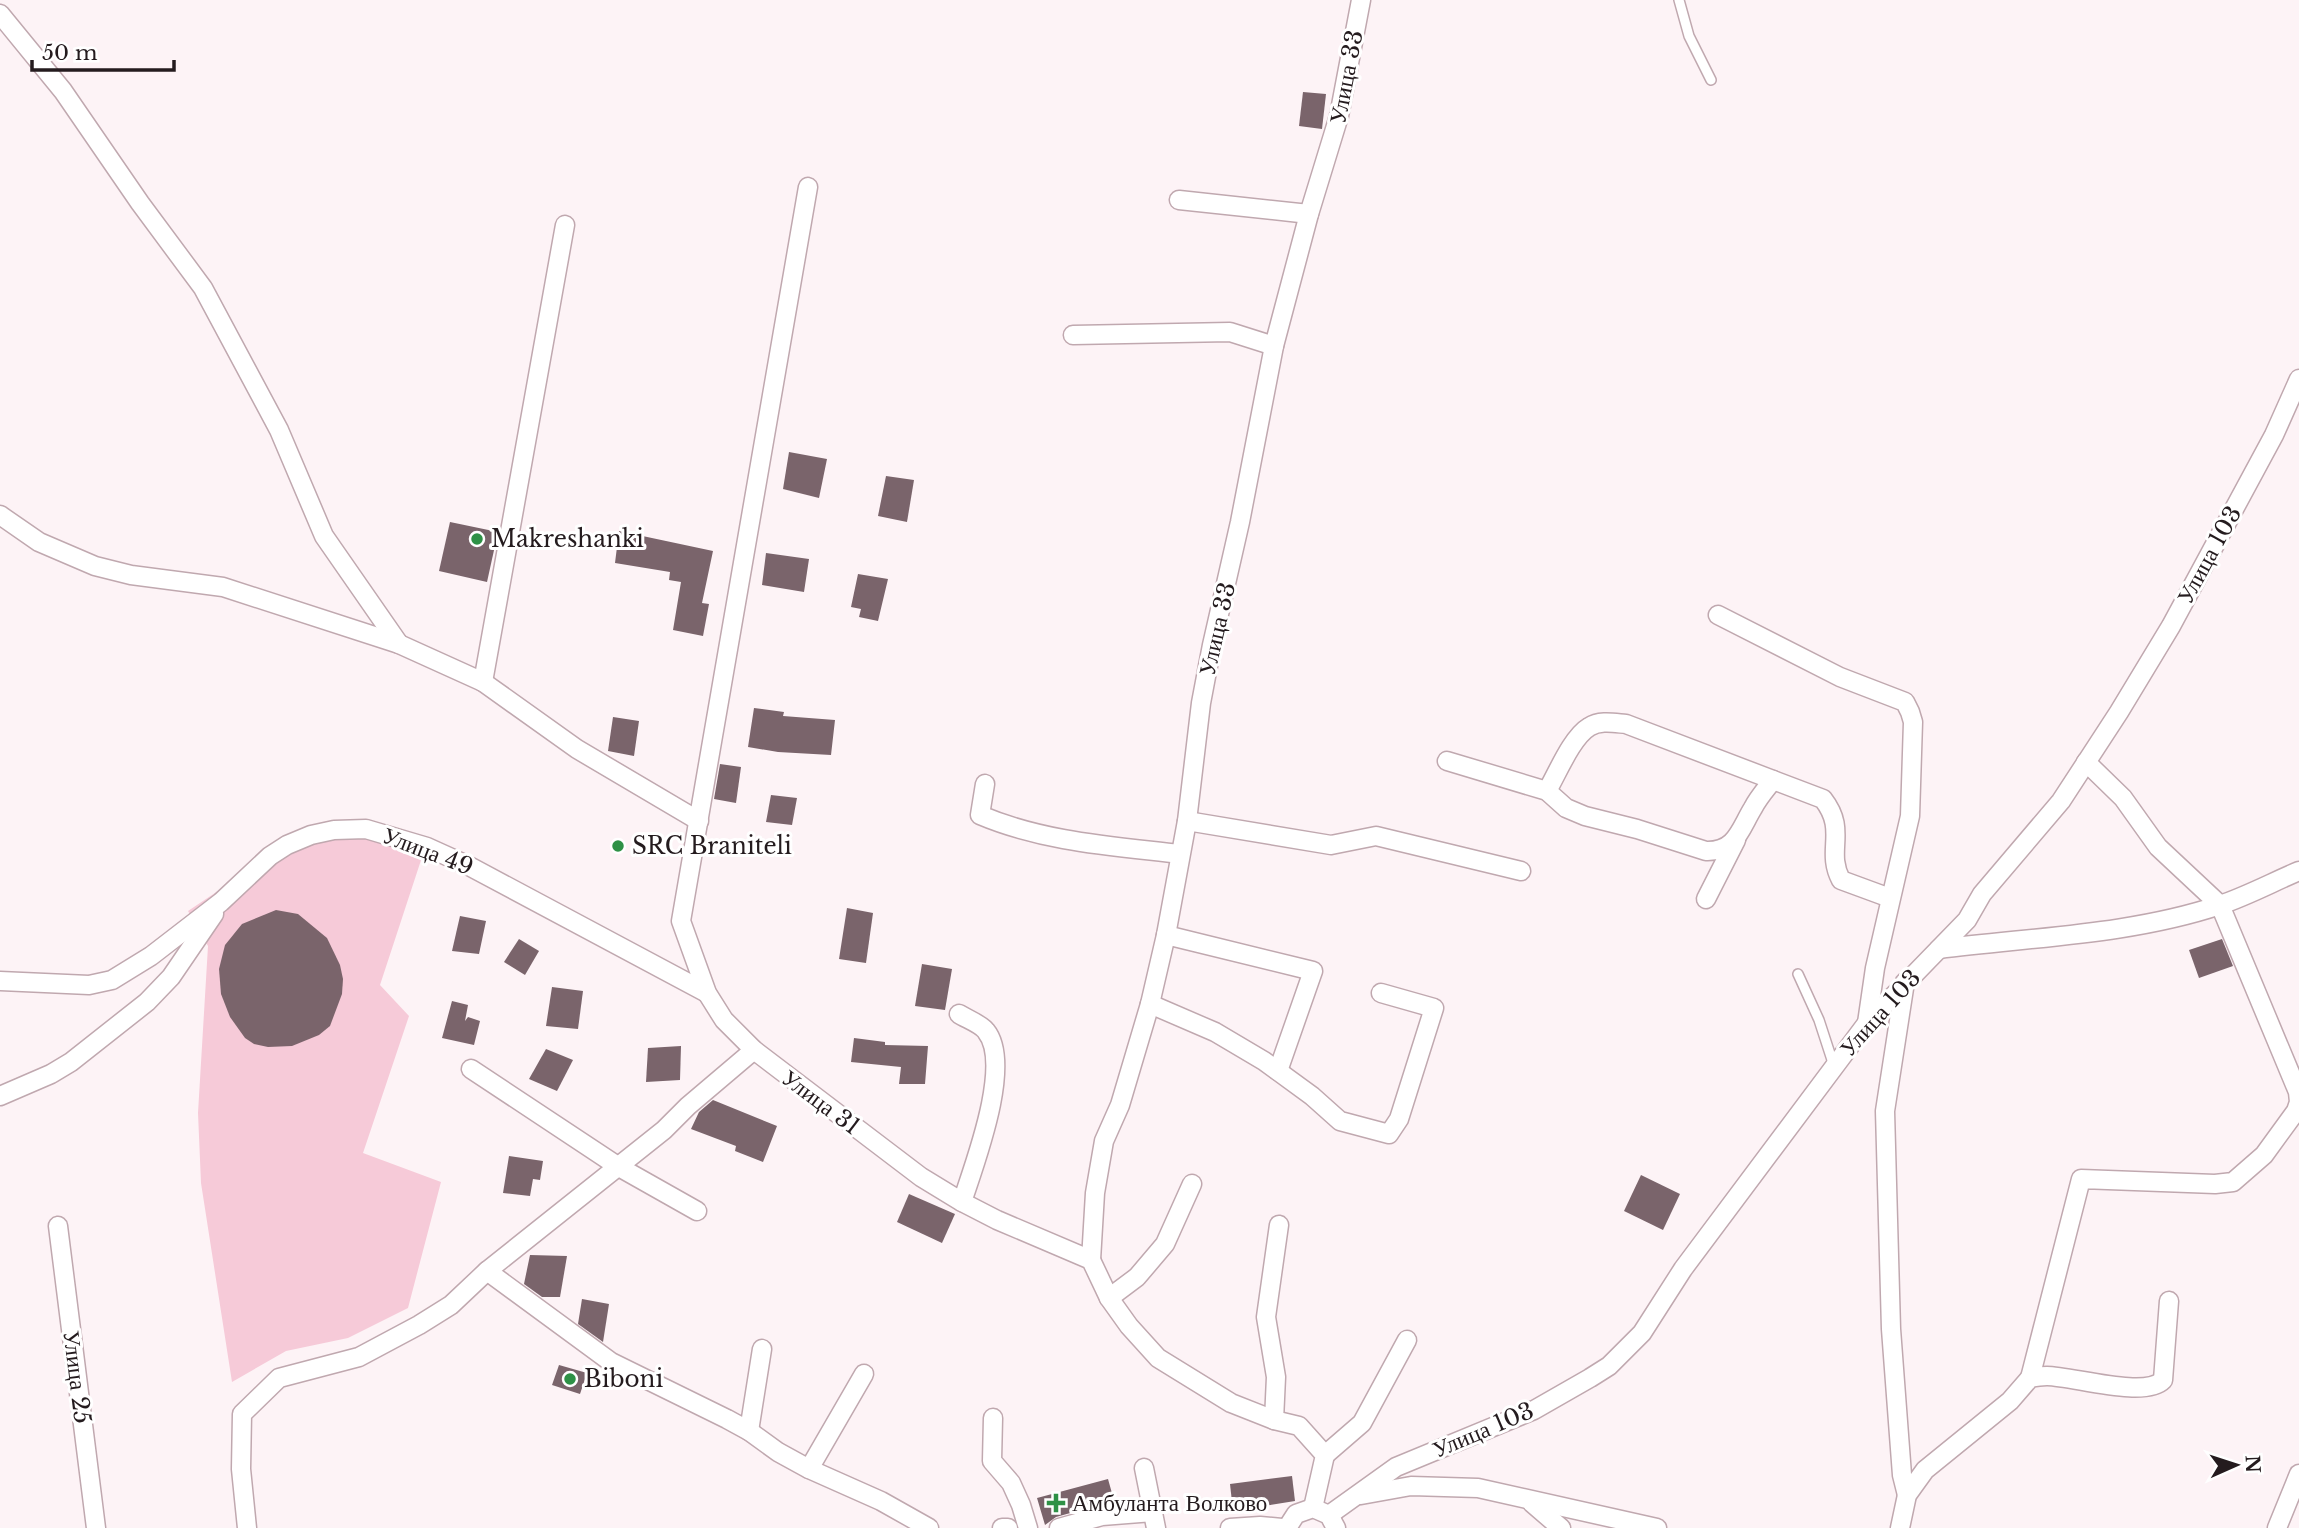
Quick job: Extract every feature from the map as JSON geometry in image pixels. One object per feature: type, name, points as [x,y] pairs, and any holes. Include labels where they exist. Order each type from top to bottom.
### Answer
[{"type":"street","name":"Улица 33","points":[[1091,1259],[1095,1193],[1104,1141],[1120,1105],[1150,1004],[1166,935],[1187,821],[1201,703],[1274,346],[1309,214],[1339,116],[1361,0]]},
{"type":"street","points":[[0,14],[63,91],[203,288],[279,430],[324,536],[399,644]]},
{"type":"street","name":"Улица 31","points":[[808,187],[681,921],[707,993],[724,1020],[754,1050],[920,1177],[962,1202],[1091,1259]]},
{"type":"street","points":[[1179,200],[1309,214]]},
{"type":"street","points":[[483,682],[565,225]]},
{"type":"street","points":[[1073,335],[1230,332],[1274,346]]},
{"type":"street","name":"Улица 103","points":[[1284,1528],[1296,1514],[1326,1517],[1396,1467],[1534,1410],[1609,1366],[1642,1333],[1683,1269],[1867,1023],[1967,920],[1982,894],[2061,801],[2178,614],[2274,435],[2299,379]]},
{"type":"street","points":[[0,515],[38,542],[95,566],[131,575],[223,587],[399,644],[483,682],[577,749],[699,821]]},
{"type":"street","points":[[1718,615],[1840,677],[1905,702],[1910,712],[1913,722],[1910,816],[1875,968],[1867,1023]]},
{"type":"street","points":[[1547,791],[1577,737],[1589,726],[1608,722],[1626,724],[1823,799],[1836,821],[1835,867],[1841,880],[1890,898]]},
{"type":"street","points":[[1447,761],[1547,791],[1566,808],[1585,816],[1706,851],[1716,851],[1736,840]]},
{"type":"street","points":[[1900,1528],[1907,1495],[1925,1470],[2010,1401],[2030,1378],[2081,1179],[2215,1184],[2233,1182],[2264,1155],[2296,1111],[2299,1102],[2298,1092],[2220,905],[2158,847],[2123,798],[2086,762]]},
{"type":"street","points":[[1706,899],[1753,807],[1773,780]]},
{"type":"street","points":[[985,784],[980,815],[1006,826],[1063,841],[1180,854]]},
{"type":"street","points":[[1187,821],[1331,845],[1369,835],[1376,836],[1521,871]]},
{"type":"street","name":"Улица 49","points":[[0,981],[89,985],[112,980],[151,956],[221,902],[248,874],[287,845],[311,835],[334,830],[366,829],[427,847],[469,866],[707,993]]},
{"type":"street","points":[[1939,949],[2114,929],[2172,918],[2220,905],[2299,871]]},
{"type":"street","points":[[0,1096],[51,1074],[71,1062],[147,1002],[171,977],[221,902]]},
{"type":"street","points":[[1166,935],[1313,971],[1278,1071]]},
{"type":"street","points":[[1905,982],[1885,1111],[1891,1329],[1902,1475],[1907,1495]]},
{"type":"street","points":[[1150,1004],[1215,1032],[1278,1071],[1340,1121],[1390,1134],[1399,1119],[1434,1008],[1381,993]]},
{"type":"street","points":[[959,1014],[986,1030],[996,1053],[992,1105],[962,1202]]},
{"type":"street","points":[[247,1528],[241,1469],[242,1414],[279,1377],[359,1357],[451,1305],[487,1271],[619,1167],[754,1050]]},
{"type":"street","points":[[471,1069],[619,1167],[697,1211]]},
{"type":"street","points":[[1109,1298],[1137,1276],[1165,1244],[1192,1184]]},
{"type":"street","points":[[1274,1420],[1276,1377],[1266,1317],[1279,1225]]},
{"type":"street","name":"Улица 25","points":[[58,1226],[96,1528]]},
{"type":"street","points":[[1091,1259],[1109,1298],[1129,1326],[1158,1358],[1231,1404],[1274,1420],[1300,1426],[1325,1455],[1326,1517]]},
{"type":"street","points":[[487,1271],[611,1362],[749,1431],[778,1452],[809,1469],[881,1501],[929,1528]]},
{"type":"street","points":[[2030,1378],[2047,1376],[2104,1385],[2158,1385],[2163,1380],[2169,1301]]},
{"type":"street","points":[[1325,1455],[1362,1423],[1407,1340]]},
{"type":"street","points":[[749,1431],[762,1349]]},
{"type":"street","points":[[809,1469],[864,1374]]},
{"type":"street","points":[[993,1418],[992,1461],[1011,1483],[1028,1528]]},
{"type":"street","points":[[1059,1528],[1102,1516],[1154,1520],[1144,1468]]},
{"type":"street","points":[[2277,1528],[2299,1474]]},
{"type":"street","points":[[1357,1495],[1411,1486],[1478,1488],[1657,1528]]},
{"type":"street","points":[[1530,1501],[1561,1528]]},
{"type":"street","points":[[1002,1528],[1008,1528]]},
{"type":"street","points":[[1230,1528],[1284,1528]]},
{"type":"lane","points":[[1679,0],[1689,36],[1711,80]]},
{"type":"lane","points":[[1798,974],[1819,1020],[1834,1066]]},
{"type":"shaded area","points":[[366,829],[424,851],[380,985],[409,1016],[363,1153],[441,1182],[408,1308],[348,1338],[286,1351],[232,1382],[201,1183],[198,1113],[208,946],[188,911],[270,856]]},
{"type":"building","points":[[1303,92],[1326,94],[1322,129],[1299,126]]},
{"type":"building","points":[[789,452],[827,459],[819,498],[783,489]]},
{"type":"building","points":[[886,476],[914,480],[907,522],[878,516]]},
{"type":"building","points":[[450,522],[498,532],[487,582],[439,571]]},
{"type":"building","points":[[619,531],[713,551],[702,603],[709,604],[703,636],[673,630],[681,582],[669,580],[670,572],[615,563]]},
{"type":"building","points":[[766,553],[809,559],[804,592],[762,585]]},
{"type":"building","points":[[858,574],[888,579],[878,621],[859,617],[861,609],[851,607]]},
{"type":"building","points":[[754,708],[784,712],[783,716],[835,720],[831,755],[748,747]]},
{"type":"building","points":[[613,717],[639,721],[634,756],[608,751]]},
{"type":"building","points":[[720,764],[741,767],[736,803],[714,799]]},
{"type":"building","points":[[771,795],[797,798],[792,825],[766,822]]},
{"type":"building","points":[[847,908],[873,913],[866,963],[839,959]]},
{"type":"building","points":[[276,910],[298,914],[327,938],[340,965],[343,979],[342,994],[330,1026],[319,1035],[292,1046],[268,1047],[254,1044],[245,1038],[230,1017],[221,994],[219,969],[225,945],[242,924]]},
{"type":"building","points":[[460,916],[486,921],[479,954],[452,951]]},
{"type":"building","points":[[519,939],[539,951],[525,975],[504,962]]},
{"type":"building","points":[[2222,939],[2233,966],[2199,978],[2189,950]]},
{"type":"building","points":[[922,964],[952,969],[945,1010],[915,1006]]},
{"type":"building","points":[[552,987],[583,991],[578,1029],[546,1026]]},
{"type":"building","points":[[452,1001],[468,1005],[465,1021],[468,1017],[480,1021],[474,1045],[442,1038]]},
{"type":"building","points":[[854,1038],[885,1042],[885,1045],[928,1046],[925,1084],[899,1084],[901,1067],[851,1062]]},
{"type":"building","points":[[681,1046],[680,1080],[646,1082],[648,1048]]},
{"type":"building","points":[[546,1049],[573,1060],[557,1091],[529,1079]]},
{"type":"building","points":[[713,1100],[777,1126],[763,1162],[735,1151],[736,1146],[691,1129],[699,1112]]},
{"type":"building","points":[[509,1156],[543,1161],[540,1180],[533,1179],[530,1196],[503,1193]]},
{"type":"building","points":[[1641,1175],[1680,1194],[1663,1230],[1624,1211]]},
{"type":"building","points":[[909,1194],[955,1214],[942,1243],[897,1222]]},
{"type":"building","points":[[530,1255],[567,1256],[560,1297],[542,1297],[524,1284]]},
{"type":"building","points":[[582,1299],[609,1304],[603,1342],[578,1324]]},
{"type":"building","name":"Biboni","points":[[559,1365],[587,1373],[580,1394],[552,1385]]},
{"type":"building","points":[[1292,1476],[1295,1501],[1233,1511],[1230,1484]]},
{"type":"building","points":[[1108,1479],[1115,1504],[1099,1505],[1056,1517],[1045,1525],[1037,1498]]},
{"type":"place","name":"Makreshanki","points":[[477,539]]},
{"type":"place","name":"SRC Braniteli","points":[[618,846]]},
{"type":"place","name":"Biboni","points":[[570,1379]]},
{"type":"place","name":"Амбуланта Волково","points":[[1056,1503]]}]
